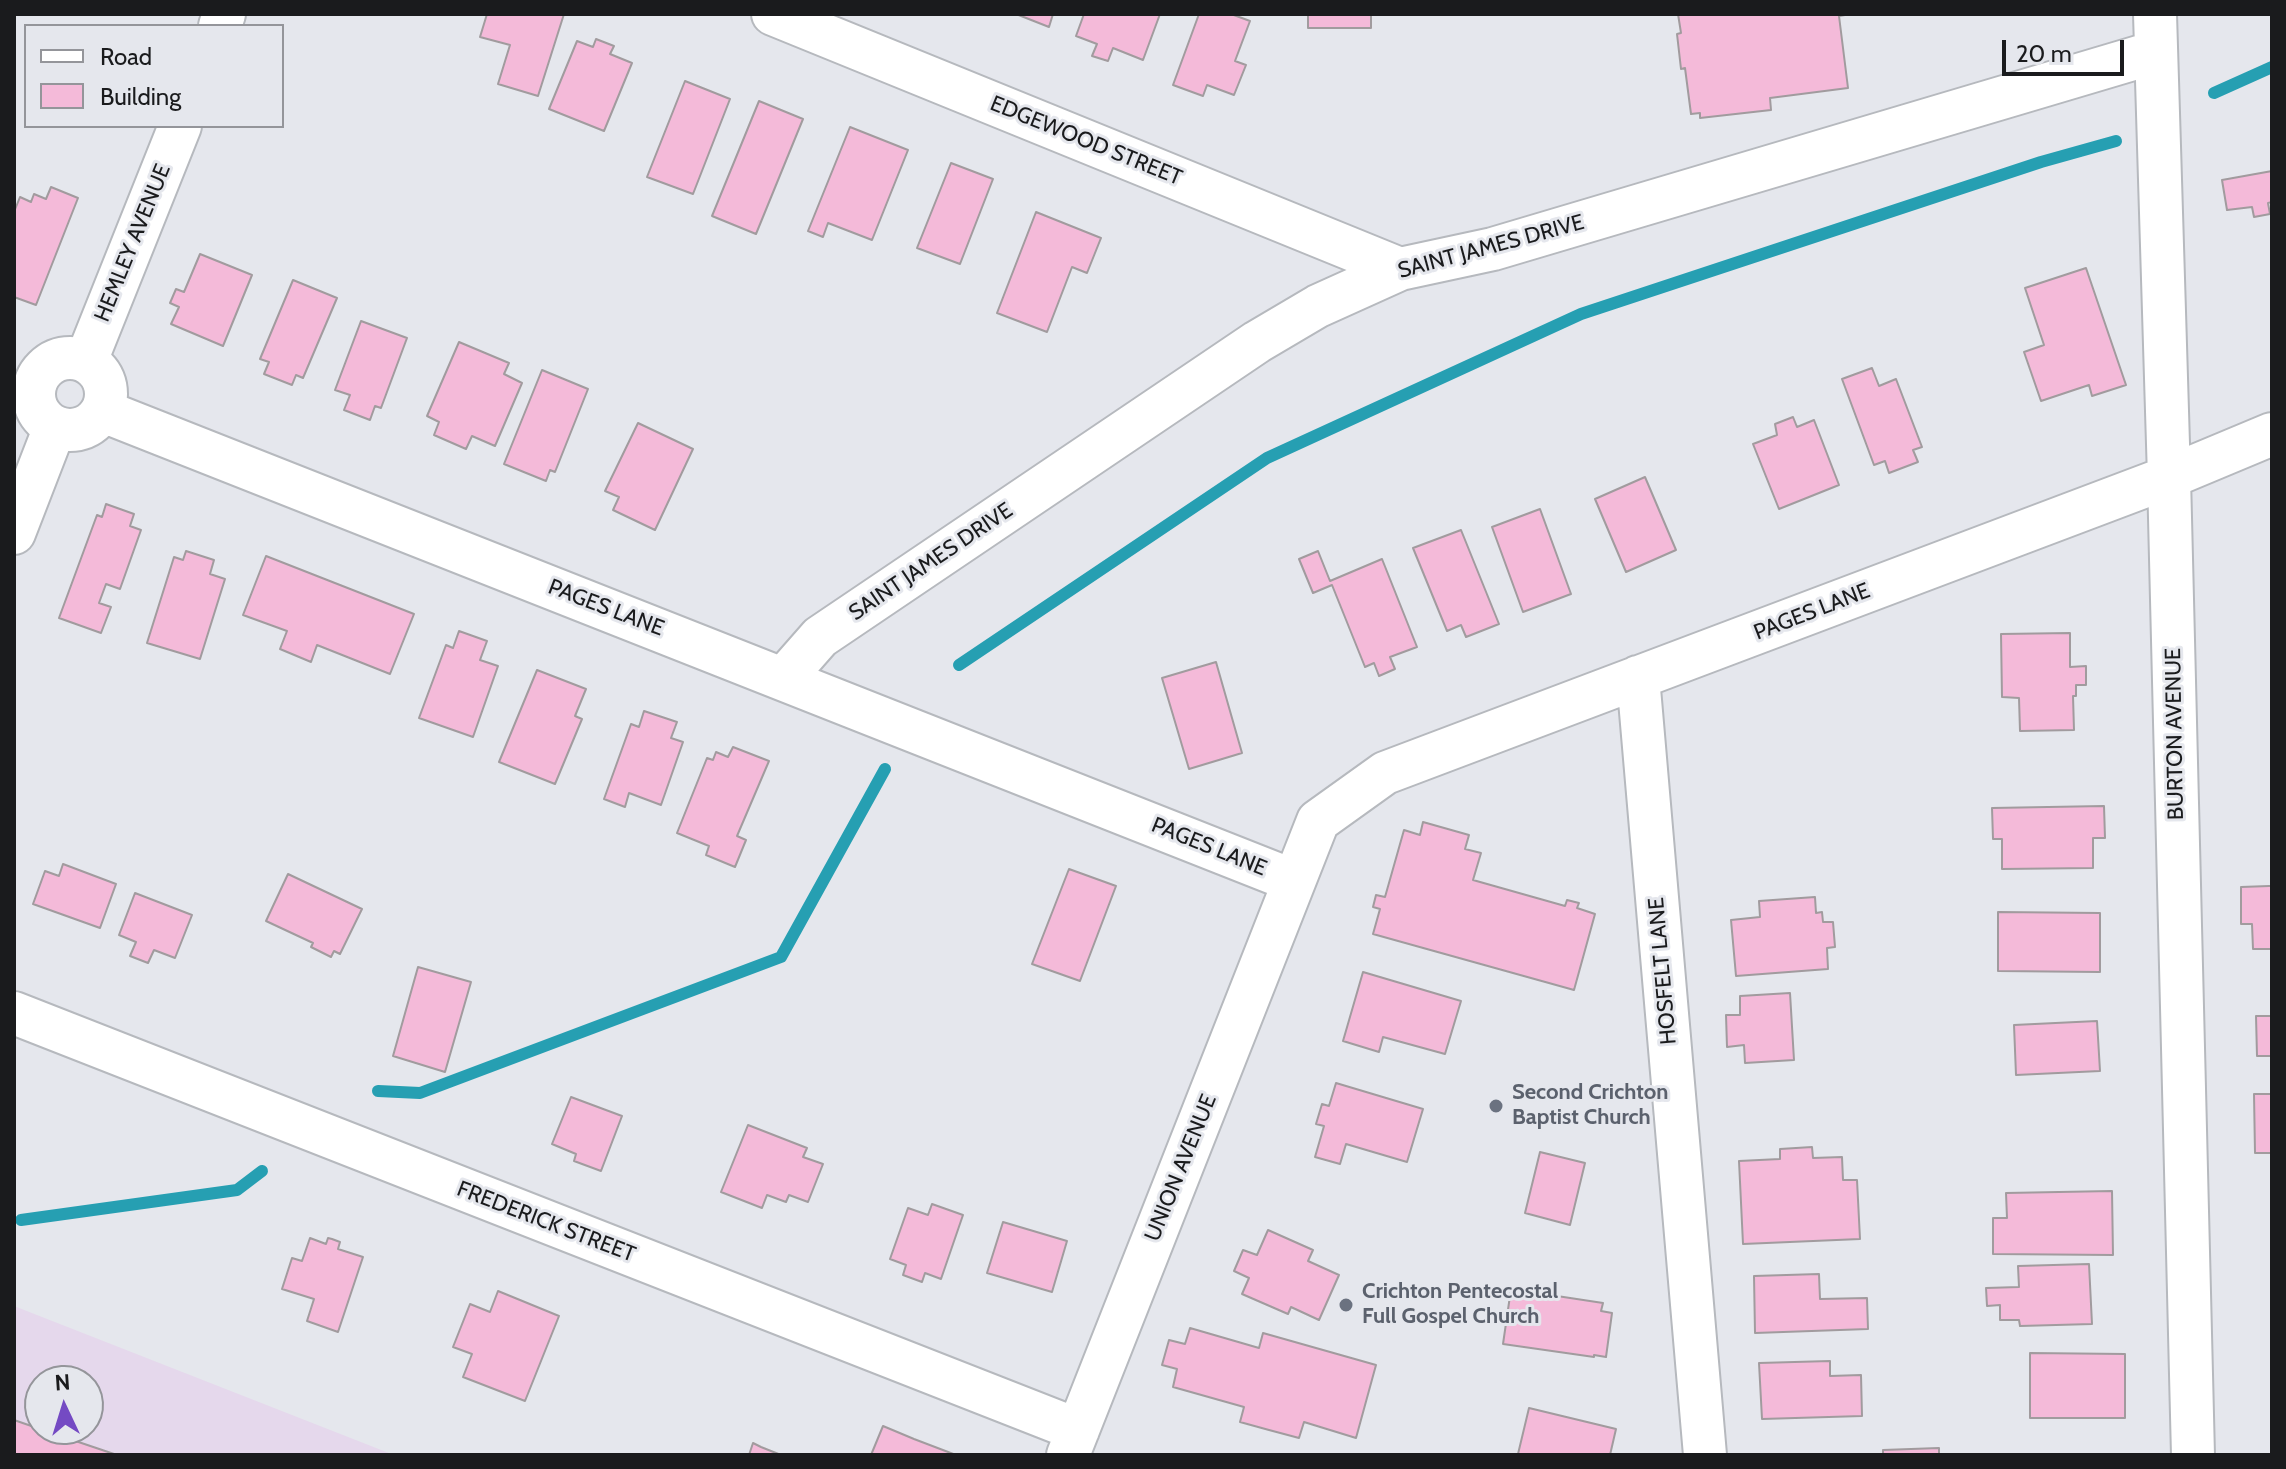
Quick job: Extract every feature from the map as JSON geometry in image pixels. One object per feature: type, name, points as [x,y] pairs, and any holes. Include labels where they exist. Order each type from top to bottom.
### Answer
[{"type":"street","name":"EDGEWOOD STREET","points":[[773,14],[1400,269]]},
{"type":"street","name":"SAINT JAMES DRIVE","points":[[784,678],[820,637],[1243,351],[1318,306],[1400,269],[1493,249],[2155,33]]},
{"type":"street","name":"BURTON AVENUE","points":[[2155,33],[2193,1455]]},
{"type":"street","name":"HEMLEY AVENUE","points":[[86,361],[179,128]]},
{"type":"street","points":[[66,358],[86,361],[103,379],[107,389],[103,411],[96,420],[77,430],[55,427],[38,411],[26,372],[66,358]]},
{"type":"street","name":"PAGES LANE","points":[[103,411],[1294,881],[1318,821],[1385,773],[2169,477],[2272,434]]},
{"type":"street","points":[[14,533],[55,427]]},
{"type":"street","name":"HOSFELT LANE","points":[[1638,677],[1705,1455]]},
{"type":"street","name":"UNION AVENUE","points":[[1073,1443],[1294,881]]},
{"type":"street","name":"FREDERICK STREET","points":[[14,1013],[1073,1443]]},
{"type":"shaded area","points":[[14,1306],[394,1455],[14,1455]]},
{"type":"building","points":[[487,14],[564,14],[538,96],[498,84],[510,45],[480,37]]},
{"type":"building","points":[[1016,14],[1053,14],[1049,27]]},
{"type":"building","points":[[1084,14],[1160,14],[1143,60],[1113,48],[1108,61],[1092,56],[1097,44],[1076,36]]},
{"type":"building","points":[[1199,14],[1231,14],[1250,21],[1235,61],[1246,65],[1234,95],[1207,85],[1203,96],[1173,85]]},
{"type":"building","points":[[1308,14],[1371,14],[1371,28],[1308,28]]},
{"type":"building","points":[[1678,14],[1851,14],[1839,16],[1848,88],[1770,98],[1771,110],[1700,118],[1700,113],[1691,114],[1685,68],[1681,69]]},
{"type":"building","points":[[596,39],[614,46],[610,54],[632,63],[604,131],[549,109],[577,41],[593,47]]},
{"type":"building","points":[[685,81],[730,99],[693,194],[647,177]]},
{"type":"building","points":[[759,101],[803,119],[756,234],[712,216]]},
{"type":"building","points":[[850,127],[908,150],[872,240],[828,223],[823,237],[808,231]]},
{"type":"building","points":[[951,163],[993,179],[960,264],[917,248]]},
{"type":"building","points":[[2272,171],[2272,202],[2268,203],[2270,214],[2254,217],[2252,207],[2227,210],[2222,180]]},
{"type":"building","points":[[51,187],[78,198],[36,305],[14,297],[14,212],[20,197],[31,202],[34,194],[46,199]]},
{"type":"building","points":[[1036,212],[1101,238],[1087,273],[1072,267],[1047,332],[997,313]]},
{"type":"building","points":[[200,254],[252,275],[223,346],[171,324],[179,307],[170,303],[176,289],[184,292]]},
{"type":"building","points":[[2086,268],[2126,385],[2092,396],[2089,385],[2041,401],[2024,352],[2044,345],[2025,288]]},
{"type":"building","points":[[293,280],[337,298],[303,378],[296,375],[292,385],[264,374],[269,362],[260,359]]},
{"type":"building","points":[[361,321],[407,338],[381,408],[375,406],[370,420],[344,410],[350,395],[335,390]]},
{"type":"building","points":[[459,342],[509,363],[504,374],[522,383],[495,446],[472,436],[466,449],[434,435],[439,422],[427,416]]},
{"type":"building","points":[[1872,368],[1879,386],[1896,379],[1922,447],[1913,450],[1918,462],[1889,473],[1885,461],[1874,465],[1842,379]]},
{"type":"building","points":[[542,370],[588,389],[555,472],[550,470],[546,481],[504,464]]},
{"type":"building","points":[[1793,417],[1797,427],[1814,420],[1839,485],[1779,509],[1753,444],[1777,435],[1775,424]]},
{"type":"building","points":[[638,423],[693,449],[655,530],[613,510],[619,497],[605,491]]},
{"type":"building","points":[[1645,477],[1676,550],[1626,572],[1595,499]]},
{"type":"building","points":[[106,504],[134,514],[130,526],[141,530],[120,589],[106,584],[99,603],[111,607],[101,633],[59,618],[97,515],[102,517]]},
{"type":"building","points":[[1540,509],[1571,594],[1523,612],[1492,527]]},
{"type":"building","points":[[1461,530],[1499,624],[1466,637],[1461,625],[1447,631],[1413,548]]},
{"type":"building","points":[[186,551],[214,560],[210,574],[225,579],[200,659],[147,643],[174,557],[183,560]]},
{"type":"building","points":[[1318,551],[1330,581],[1382,559],[1417,647],[1390,657],[1395,669],[1379,676],[1374,663],[1365,667],[1332,585],[1313,593],[1299,559]]},
{"type":"building","points":[[266,556],[414,614],[390,674],[317,645],[311,662],[280,649],[287,631],[243,615]]},
{"type":"building","points":[[459,631],[487,641],[480,660],[498,666],[473,737],[419,718],[446,645],[453,648]]},
{"type":"building","points":[[2070,633],[2070,667],[2086,666],[2086,685],[2076,685],[2076,696],[2073,696],[2074,730],[2020,731],[2019,698],[2002,697],[2001,634]]},
{"type":"building","points":[[1216,662],[1242,753],[1189,769],[1162,678]]},
{"type":"building","points":[[537,670],[586,689],[575,716],[582,719],[555,784],[499,762]]},
{"type":"building","points":[[644,711],[677,722],[671,738],[683,742],[661,805],[629,793],[625,807],[604,799],[631,724],[639,727]]},
{"type":"building","points":[[733,747],[769,761],[737,836],[746,840],[735,867],[706,855],[709,846],[677,833],[707,758],[713,760],[716,752],[728,757]]},
{"type":"building","points":[[2104,806],[2105,838],[2093,838],[2093,868],[2002,869],[2002,839],[1993,839],[1992,808]]},
{"type":"building","points":[[1423,822],[1469,835],[1465,849],[1481,853],[1473,880],[1565,906],[1567,900],[1579,903],[1577,908],[1595,914],[1574,990],[1373,934],[1380,909],[1373,907],[1376,895],[1385,897],[1404,830],[1420,835]]},
{"type":"building","points":[[63,864],[116,884],[100,928],[33,904],[45,871],[59,876]]},
{"type":"building","points":[[1069,869],[1116,886],[1080,981],[1032,964]]},
{"type":"building","points":[[288,874],[362,909],[340,954],[334,951],[331,957],[311,947],[313,943],[266,921]]},
{"type":"building","points":[[2272,886],[2272,949],[2253,949],[2252,924],[2241,924],[2241,887]]},
{"type":"building","points":[[135,893],[192,915],[175,958],[154,950],[148,963],[130,956],[136,942],[119,935]]},
{"type":"building","points":[[1815,897],[1816,913],[1822,912],[1823,922],[1833,922],[1835,947],[1827,948],[1828,969],[1736,976],[1731,920],[1760,917],[1759,901]]},
{"type":"building","points":[[1998,912],[2100,913],[2100,972],[1998,971]]},
{"type":"building","points":[[418,967],[471,982],[445,1072],[393,1056]]},
{"type":"building","points":[[1363,972],[1461,1001],[1445,1054],[1383,1037],[1379,1052],[1343,1041]]},
{"type":"building","points":[[1790,993],[1794,1060],[1745,1063],[1744,1045],[1727,1047],[1726,1015],[1740,1015],[1740,996]]},
{"type":"building","points":[[2256,1016],[2272,1016],[2272,1056],[2257,1056]]},
{"type":"building","points":[[2097,1021],[2100,1071],[2016,1075],[2014,1025]]},
{"type":"building","points":[[1336,1083],[1423,1109],[1407,1162],[1346,1144],[1340,1164],[1315,1157],[1324,1126],[1316,1124],[1322,1104],[1329,1106]]},
{"type":"building","points":[[2254,1094],[2272,1094],[2272,1153],[2255,1153]]},
{"type":"building","points":[[571,1097],[622,1116],[601,1171],[574,1161],[576,1154],[552,1144]]},
{"type":"building","points":[[748,1125],[807,1148],[803,1157],[823,1164],[808,1202],[789,1195],[786,1202],[767,1195],[762,1208],[721,1192]]},
{"type":"building","points":[[1812,1147],[1813,1158],[1842,1157],[1843,1180],[1857,1180],[1860,1239],[1743,1244],[1739,1161],[1780,1159],[1780,1149]]},
{"type":"building","points":[[1540,1152],[1585,1163],[1570,1225],[1525,1213]]},
{"type":"building","points":[[2112,1191],[2113,1255],[1993,1254],[1993,1218],[2007,1218],[2006,1193]]},
{"type":"building","points":[[932,1204],[963,1215],[941,1279],[925,1273],[922,1282],[903,1275],[906,1265],[890,1259],[908,1208],[928,1215]]},
{"type":"building","points":[[1003,1222],[1067,1241],[1052,1292],[987,1273]]},
{"type":"building","points":[[1268,1230],[1313,1250],[1308,1261],[1339,1275],[1319,1320],[1291,1307],[1288,1314],[1242,1294],[1249,1278],[1234,1271],[1243,1250],[1257,1255]]},
{"type":"building","points":[[310,1238],[326,1244],[328,1238],[332,1239],[340,1242],[338,1249],[363,1257],[338,1332],[307,1321],[314,1299],[282,1289],[292,1258],[302,1261]]},
{"type":"building","points":[[2089,1264],[2092,1324],[2020,1326],[2019,1320],[2000,1320],[2000,1305],[1987,1306],[1986,1288],[2019,1287],[2018,1266]]},
{"type":"building","points":[[1819,1274],[1820,1299],[1867,1298],[1868,1329],[1755,1333],[1754,1276]]},
{"type":"building","points":[[1511,1289],[1603,1303],[1601,1311],[1612,1313],[1606,1357],[1503,1344]]},
{"type":"building","points":[[498,1291],[559,1316],[525,1401],[463,1377],[472,1354],[453,1347],[470,1304],[490,1312]]},
{"type":"building","points":[[1190,1328],[1259,1348],[1263,1333],[1376,1365],[1356,1438],[1304,1422],[1299,1438],[1240,1422],[1244,1407],[1173,1387],[1177,1369],[1162,1365],[1169,1340],[1185,1344]]},
{"type":"building","points":[[2030,1353],[2125,1354],[2125,1418],[2030,1418]]},
{"type":"building","points":[[1830,1361],[1830,1376],[1861,1375],[1862,1416],[1762,1419],[1759,1363]]},
{"type":"building","points":[[1529,1408],[1616,1429],[1610,1455],[1518,1454]]},
{"type":"building","points":[[14,1420],[24,1423],[24,1445],[87,1445],[117,1455],[14,1455]]},
{"type":"building","points":[[883,1426],[914,1439],[956,1455],[871,1455]]},
{"type":"building","points":[[753,1443],[761,1447],[781,1455],[749,1455]]},
{"type":"building","points":[[1939,1448],[1939,1455],[1883,1455],[1883,1450]]},
{"type":"waterway","points":[[2214,93],[2272,67]]},
{"type":"waterway","points":[[959,665],[1267,458],[1581,314],[2041,162],[2116,141]]},
{"type":"waterway","points":[[378,1091],[420,1093],[781,957],[885,769]]},
{"type":"waterway","points":[[21,1220],[237,1190],[262,1171]]},
{"type":"place","name":"Second Crichton Baptist Church","points":[[1496,1106]]},
{"type":"place","name":"Crichton Pentecostal Full Gospel Church","points":[[1346,1305]]}]
